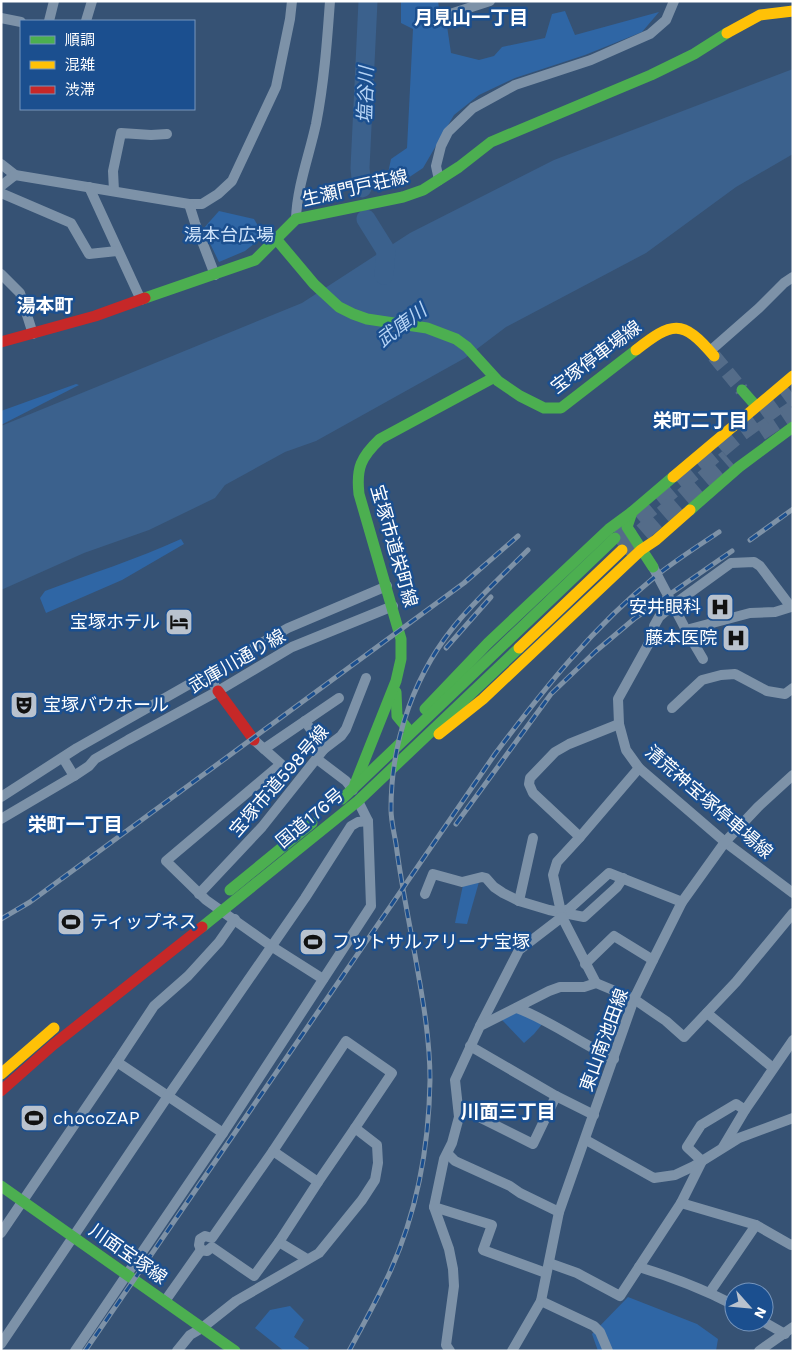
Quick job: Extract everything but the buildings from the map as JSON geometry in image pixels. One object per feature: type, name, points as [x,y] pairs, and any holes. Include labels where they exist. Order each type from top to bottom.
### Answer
[{"type":"main road","name":"生瀬門戸荘線","points":[[1,342],[95,316],[255,260],[296,219],[403,197],[423,190],[459,167],[491,142],[651,76],[694,54],[722,35],[760,15],[793,11]]},
{"type":"main road","name":"宝塚停車場線","points":[[277,240],[326,297],[340,308],[374,321],[437,331],[456,339],[468,349],[490,374],[534,403],[548,409],[561,408],[658,333],[671,328],[680,328],[691,332],[712,354]]},
{"type":"main road","name":"宝塚市道栄町線","points":[[353,790],[396,681],[401,659],[402,639],[359,494],[356,476],[360,463],[368,450],[380,439],[490,374]]},
{"type":"main road","points":[[372,770],[407,728],[488,643],[609,529],[632,512],[791,378]]},
{"type":"main road","points":[[742,390],[756,406]]},
{"type":"main road","points":[[408,755],[433,739],[483,699],[641,550],[656,540],[739,467],[793,427]]},
{"type":"main road","points":[[632,512],[627,523],[629,530],[653,567]]},
{"type":"main road","points":[[629,530],[642,539],[656,540]]},
{"type":"main road","name":"国道176号","points":[[1,1091],[52,1045],[353,790],[615,538]]},
{"type":"main road","points":[[653,567],[652,548],[656,540]]},
{"type":"main road","name":"国道176号","points":[[213,909],[358,801],[622,550]]},
{"type":"main road","points":[[624,565],[634,560],[644,560],[653,567]]},
{"type":"main road","points":[[396,681],[395,714],[398,720],[407,728]]},
{"type":"main road","points":[[218,691],[254,740]]},
{"type":"main road","points":[[353,790],[358,801]]},
{"type":"main road","points":[[1,1074],[66,1019]]},
{"type":"main road","name":"川面宝塚線","points":[[1,1186],[235,1351]]},
{"type":"street","points":[[48,20],[54,1]]},
{"type":"street","points":[[86,20],[92,1]]},
{"type":"street","points":[[1,164],[4,164],[14,175],[189,204],[202,204],[218,194],[232,181],[266,111],[276,87],[292,1]]},
{"type":"street","points":[[296,219],[297,202],[324,81],[330,1]]},
{"type":"street","points":[[447,15],[490,1]]},
{"type":"street","points":[[439,180],[436,166],[441,146],[448,132],[473,108],[515,85],[590,60],[650,34],[666,20],[674,1]]},
{"type":"street","points":[[1,18],[20,22]]},
{"type":"street","points":[[114,192],[113,171],[122,133],[167,134]]},
{"type":"street","points":[[1,186],[14,175]]},
{"type":"street","points":[[89,187],[141,300]]},
{"type":"street","points":[[1,193],[71,224],[89,254],[117,251]]},
{"type":"street","points":[[189,204],[194,223],[215,274]]},
{"type":"street","points":[[1,274],[20,293],[33,334]]},
{"type":"street","points":[[712,354],[784,283],[793,277]]},
{"type":"street","name":"清荒神宝塚停車場線","points":[[792,607],[760,566],[754,562],[731,563],[659,617],[654,626],[654,634],[618,699],[619,724],[626,750],[639,768],[725,842],[793,893]]},
{"type":"street","points":[[653,567],[703,659]]},
{"type":"street","name":"武庫川通り線","points":[[1,797],[77,748],[288,628],[387,586]]},
{"type":"street","name":"武庫川通り線","points":[[1,819],[74,776],[90,766],[96,759],[128,740],[218,691],[292,647],[393,606]]},
{"type":"street","points":[[686,630],[750,613],[775,612],[792,607]]},
{"type":"street","points":[[207,674],[218,691]]},
{"type":"street","points":[[672,708],[702,680],[720,675],[735,674],[766,691],[784,694],[793,688]]},
{"type":"street","name":"宝塚市道598号線","points":[[199,894],[262,827],[324,749],[341,736],[346,729],[366,678]]},
{"type":"street","points":[[264,749],[339,698]]},
{"type":"street","points":[[305,721],[324,749]]},
{"type":"street","points":[[580,837],[533,793],[529,784],[530,778],[555,752],[569,744],[619,724]]},
{"type":"street","points":[[254,740],[281,764],[166,861],[213,909],[235,919],[271,946],[324,979]]},
{"type":"street","points":[[63,758],[74,776]]},
{"type":"street","points":[[317,758],[346,781],[353,790]]},
{"type":"street","points":[[639,768],[557,862],[553,875],[561,914],[596,983],[634,999],[666,1021],[684,1037],[761,953],[793,913]]},
{"type":"street","name":"東山南池田線","points":[[512,1351],[541,1301],[559,1212],[586,1140],[634,999],[653,960],[682,902],[725,842],[758,807],[793,775]]},
{"type":"street","points":[[75,1351],[223,1133],[371,906],[368,821],[358,801]]},
{"type":"street","points":[[1,1344],[168,1096],[243,990],[352,826],[358,822],[368,821]]},
{"type":"street","points":[[519,901],[533,838]]},
{"type":"street","points":[[450,1351],[446,1345],[454,1286],[453,1269],[449,1249],[434,1207],[444,1159],[448,1154],[459,1116],[455,1080],[470,1046],[519,950],[609,873],[682,902]]},
{"type":"street","points":[[425,894],[433,874],[462,882],[482,877],[486,878],[503,893],[519,901],[561,914],[584,917],[617,887],[623,878]]},
{"type":"street","points":[[1,1233],[154,1006],[188,976],[218,942],[235,919]]},
{"type":"street","points":[[585,964],[614,936],[653,960]]},
{"type":"street","points":[[480,1026],[542,993],[560,987],[584,987],[596,983]]},
{"type":"street","points":[[517,1008],[540,1017],[565,1031],[589,1048],[614,1059]]},
{"type":"street","points":[[707,1013],[773,1068]]},
{"type":"street","points":[[722,1148],[745,1110],[793,1040]]},
{"type":"street","points":[[165,1302],[201,1250],[207,1251],[212,1243],[346,1041],[392,1073],[280,1242],[254,1276],[212,1243]]},
{"type":"street","points":[[470,1046],[556,1096],[594,1115]]},
{"type":"street","points":[[117,1062],[223,1133]]},
{"type":"street","points":[[458,1107],[533,1144],[556,1096]]},
{"type":"street","points":[[702,1161],[687,1147],[701,1125],[736,1104],[745,1110]]},
{"type":"street","points":[[586,1140],[654,1178],[675,1176],[739,1138],[793,1118]]},
{"type":"street","points":[[177,1351],[190,1334],[202,1328],[236,1301],[319,1253],[362,1200],[375,1180],[378,1163],[377,1145],[355,1128]]},
{"type":"street","points":[[273,1151],[318,1182]]},
{"type":"street","points":[[448,1154],[455,1161],[510,1186],[559,1212]]},
{"type":"street","points":[[434,1207],[492,1225],[483,1250],[583,1276],[620,1296],[681,1202],[702,1161]]},
{"type":"street","points":[[681,1202],[756,1225],[791,1245],[793,1244]]},
{"type":"street","points":[[710,1292],[756,1225]]},
{"type":"street","points":[[280,1242],[307,1259]]},
{"type":"street","points":[[638,1267],[679,1280],[724,1300]]},
{"type":"street","points":[[541,1301],[594,1326],[600,1332],[608,1351]]},
{"type":"street","points":[[759,1351],[793,1326]]},
{"type":"street","points":[[774,1328],[784,1334]]},
{"type":"green space","points":[[401,1],[438,1],[440,14],[447,26],[451,53],[479,60],[494,56],[502,47],[545,38],[552,14],[565,11],[575,35],[659,12],[642,32],[585,55],[515,78],[479,95],[454,115],[423,168],[399,184],[388,173],[391,159],[407,148],[413,29],[401,23]]},
{"type":"green space","name":"湯本台広場","points":[[219,211],[254,219],[264,236],[245,251],[219,262],[203,229]]},
{"type":"green space","points":[[76,384],[79,385],[1,425],[1,411]]},
{"type":"green space","points":[[181,539],[184,544],[122,580],[46,613],[40,598],[45,591]]},
{"type":"green space","points":[[479,882],[467,924],[455,923],[463,885]]},
{"type":"green space","points":[[517,1011],[543,1023],[524,1043],[502,1020]]},
{"type":"green space","points":[[628,1297],[697,1324],[718,1339],[716,1351],[598,1351],[592,1334]]},
{"type":"green space","points":[[290,1306],[304,1320],[294,1337],[309,1348],[307,1351],[284,1351],[255,1328],[270,1310]]},
{"type":"water","name":"武庫川","points":[[793,69],[793,154],[736,187],[646,253],[506,327],[465,358],[316,441],[285,452],[225,485],[215,498],[149,530],[84,553],[1,590],[1,426],[302,303],[410,233],[554,160]]},
{"type":"waterway","name":"塩谷川","points":[[362,188],[360,168],[368,1]]},
{"type":"waterway","name":"塩谷川","points":[[366,219],[386,251],[384,275]]},
{"type":"tunnel","points":[[714,356],[742,390]]},
{"type":"tunnel","points":[[617,536],[736,436],[793,394]]},
{"type":"tunnel","points":[[760,432],[793,410]]},
{"type":"tunnel","points":[[622,550],[728,458]]},
{"type":"railway","points":[[750,540],[793,509]]},
{"type":"railway","points":[[85,1351],[513,730],[550,683],[611,616],[656,576],[719,532]]},
{"type":"railway","points":[[1,919],[30,902],[464,583],[518,536]]},
{"type":"railway","points":[[349,1351],[389,1274],[407,1227],[420,1179],[429,1105],[430,1062],[426,1026],[391,813],[395,757],[409,707],[431,660],[461,618],[528,550]]},
{"type":"railway","points":[[456,824],[551,694],[596,651],[634,619],[732,551]]},
{"type":"railway","points":[[446,648],[491,597]]},
{"type":"traffic: fast","points":[[145,298],[255,260],[296,219],[403,197],[423,190],[459,167],[491,142],[651,75],[694,54],[727,33]]},
{"type":"traffic: fast","points":[[277,240],[314,284],[339,307],[367,319],[427,328],[456,339],[467,347],[498,381],[520,396],[544,408],[561,408],[636,350]]},
{"type":"traffic: fast","points":[[355,784],[396,681],[401,659],[401,639],[359,494],[358,477],[361,463],[380,439],[493,378]]},
{"type":"traffic: fast","points":[[742,390],[756,406]]},
{"type":"traffic: fast","points":[[690,510],[739,467],[793,427]]},
{"type":"traffic: fast","points":[[425,709],[488,643],[609,529],[673,477]]},
{"type":"traffic: fast","points":[[632,512],[627,527],[653,567]]},
{"type":"traffic: fast","points":[[342,799],[615,538]]},
{"type":"traffic: fast","points":[[202,927],[358,801],[519,648]]},
{"type":"traffic: fast","points":[[396,692],[397,716],[407,728]]},
{"type":"traffic: fast","points":[[230,890],[312,823]]},
{"type":"traffic: fast","points":[[1,1186],[235,1351]]},
{"type":"traffic: slow","points":[[727,33],[760,15],[793,11]]},
{"type":"traffic: slow","points":[[636,350],[659,334],[676,328],[685,330],[693,335],[714,356]]},
{"type":"traffic: slow","points":[[673,477],[793,376]]},
{"type":"traffic: slow","points":[[439,734],[483,699],[641,550],[656,540],[690,510]]},
{"type":"traffic: slow","points":[[519,648],[622,550]]},
{"type":"traffic: slow","points":[[1,1074],[54,1028]]},
{"type":"traffic: jam","points":[[1,342],[95,316],[145,298]]},
{"type":"traffic: jam","points":[[218,691],[254,740]]},
{"type":"traffic: jam","points":[[1,1091],[53,1045],[202,927]]},
{"type":"place","name":"安井眼科","points":[[720,607]]},
{"type":"place","name":"宝塚ホテル","points":[[179,622]]},
{"type":"place","name":"藤本医院","points":[[736,638]]},
{"type":"place","name":"宝塚バウホール","points":[[24,705]]},
{"type":"place","name":"ティップネス","points":[[71,922]]},
{"type":"place","name":"フットサルアリーナ宝塚","points":[[313,942]]},
{"type":"place","name":"chocoZAP","points":[[34,1118]]},
{"type":"district","name":"月見山一丁目","points":[[471,17]]},
{"type":"district","name":"湯本町","points":[[45,305]]},
{"type":"district","name":"栄町二丁目","points":[[700,420]]},
{"type":"district","name":"栄町一丁目","points":[[75,824]]},
{"type":"district","name":"川面三丁目","points":[[508,1111]]}]
